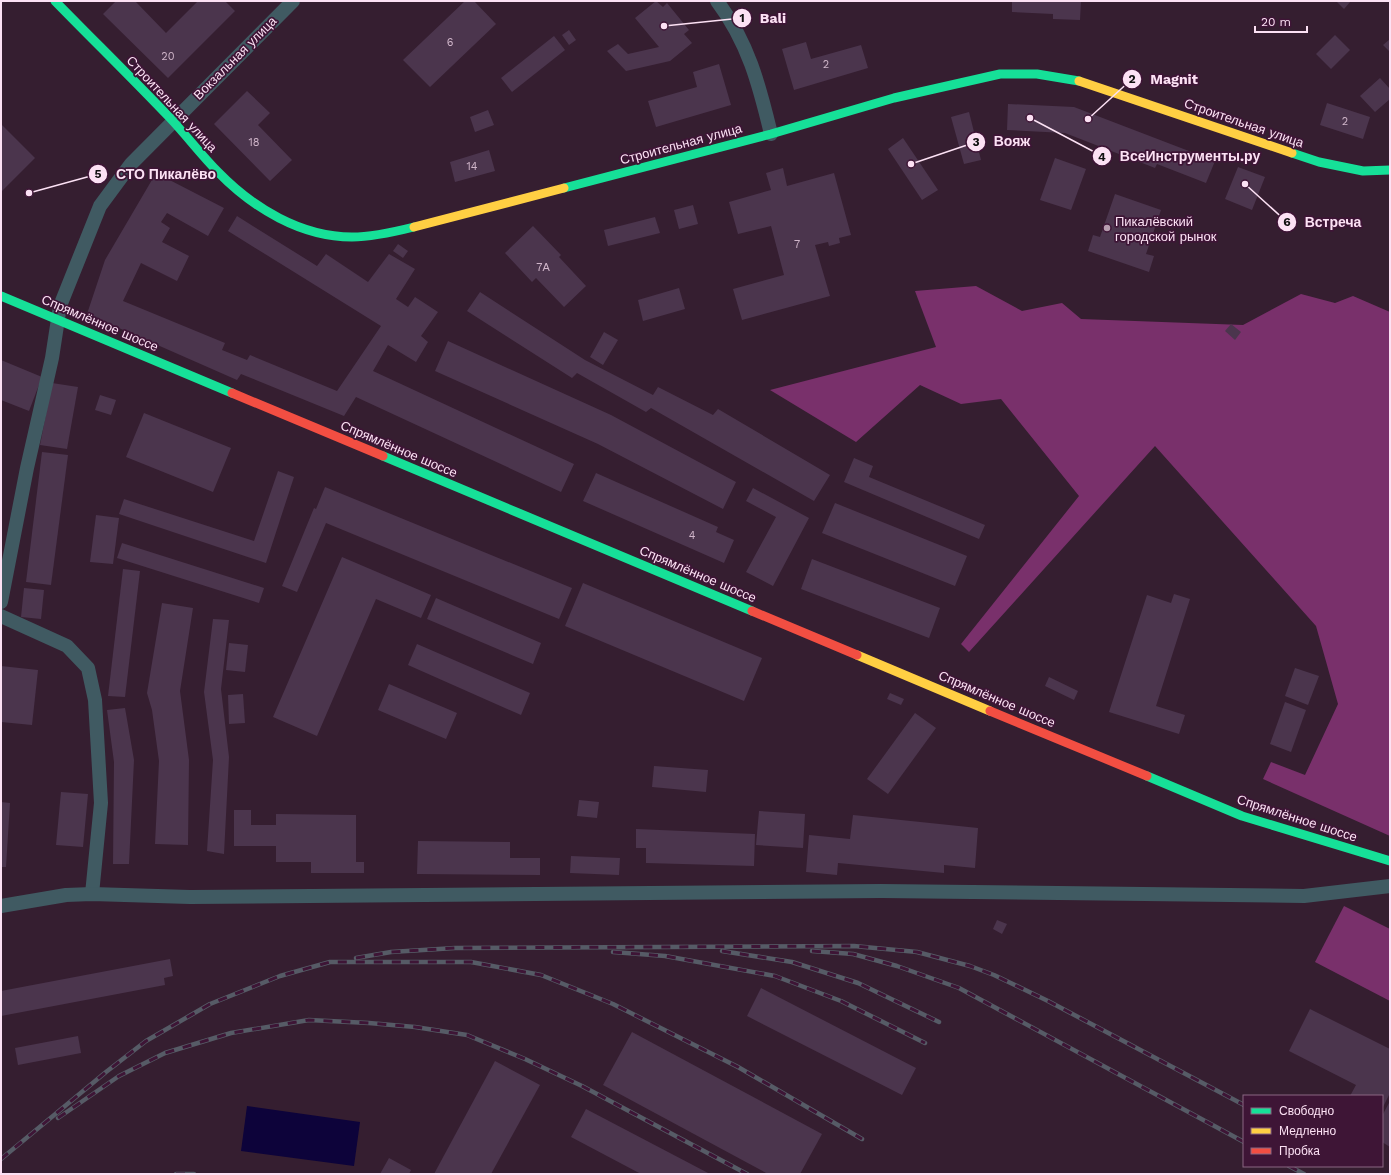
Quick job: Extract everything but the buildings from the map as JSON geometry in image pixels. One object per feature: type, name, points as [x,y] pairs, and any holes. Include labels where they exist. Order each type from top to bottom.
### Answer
[{"type":"main road","name":"Строительная улица","points":[[55,1],[172,120],[226,180],[274,215],[306,230],[344,237],[380,234],[424,225],[770,134],[894,98],[1000,74],[1037,74],[1080,81],[1319,162],[1363,171],[1390,170]]},
{"type":"main road","name":"Спрямлённое шоссе","points":[[1,296],[1242,816],[1390,861]]},
{"type":"street","name":"Вокзальная улица","points":[[1,602],[27,468],[52,358],[60,306],[100,206],[131,164],[172,120],[293,1]]},
{"type":"street","points":[[717,1],[730,18],[749,55],[758,79],[770,134]]},
{"type":"street","points":[[1,616],[67,646],[88,668],[95,700],[101,803],[92,894]]},
{"type":"street","points":[[1,906],[66,895],[92,894],[190,897],[881,891],[1304,896],[1390,886]]},
{"type":"shaded area","points":[[976,286],[1022,311],[1062,303],[1081,319],[1243,325],[1301,294],[1335,303],[1353,296],[1390,312],[1390,836],[1263,779],[1271,762],[1305,775],[1338,704],[1316,626],[1155,446],[969,652],[961,644],[1079,496],[1001,399],[961,404],[920,385],[856,442],[770,390],[936,347],[915,291]]},
{"type":"shaded area","points":[[1344,906],[1390,929],[1390,1001],[1315,962]]},
{"type":"shaded area","points":[[247,1106],[360,1122],[354,1166],[241,1151]]},
{"type":"railway","points":[[356,958],[391,952],[455,948],[854,946],[917,952],[970,966],[994,975],[1048,1001],[1243,1104]]},
{"type":"railway","points":[[722,951],[792,962],[858,983],[939,1022]]},
{"type":"railway","points":[[812,951],[853,954],[897,966],[959,988],[1243,1141]]},
{"type":"railway","points":[[613,952],[665,956],[775,976],[841,1001],[925,1043]]},
{"type":"railway","points":[[1,1159],[106,1072],[146,1041],[210,1004],[280,976],[330,962],[471,962],[541,975],[613,1004],[738,1067],[862,1139]]},
{"type":"railway","points":[[58,1118],[119,1076],[165,1053],[231,1033],[309,1020],[369,1023],[415,1027],[467,1035],[525,1059],[582,1086],[747,1174]]},
{"type":"railway","points":[[1291,1167],[1304,1174]]},
{"type":"railway","points":[[176,1174],[194,1174]]},
{"type":"traffic: fast","points":[[55,1],[170,118],[218,172],[262,208],[296,226],[333,236],[368,236],[414,227]]},
{"type":"traffic: fast","points":[[564,188],[771,134],[894,98],[1000,74],[1037,74],[1079,81]]},
{"type":"traffic: fast","points":[[1292,153],[1319,162],[1363,171],[1390,170]]},
{"type":"traffic: fast","points":[[1,296],[232,393]]},
{"type":"traffic: fast","points":[[383,456],[752,611]]},
{"type":"traffic: fast","points":[[1147,776],[1242,816],[1390,861]]},
{"type":"traffic: slow","points":[[1079,81],[1292,153]]},
{"type":"traffic: slow","points":[[414,227],[564,188]]},
{"type":"traffic: slow","points":[[857,655],[990,711]]},
{"type":"traffic: jam","points":[[232,393],[383,456]]},
{"type":"traffic: jam","points":[[752,611],[857,655]]},
{"type":"traffic: jam","points":[[990,711],[1147,776]]},
{"type":"place","name":"Bali","points":[[664,26]]},
{"type":"place","name":"ВсеИнструменты.ру","points":[[1030,118]]},
{"type":"place","name":"Magnit","points":[[1088,119]]},
{"type":"place","name":"Вояж","points":[[911,164]]},
{"type":"place","name":"Встреча","points":[[1245,184]]},
{"type":"place","name":"СТО Пикалёво","points":[[29,193]]},
{"type":"place","name":"Пикалёвский городской рынок","points":[[1107,228]]}]
